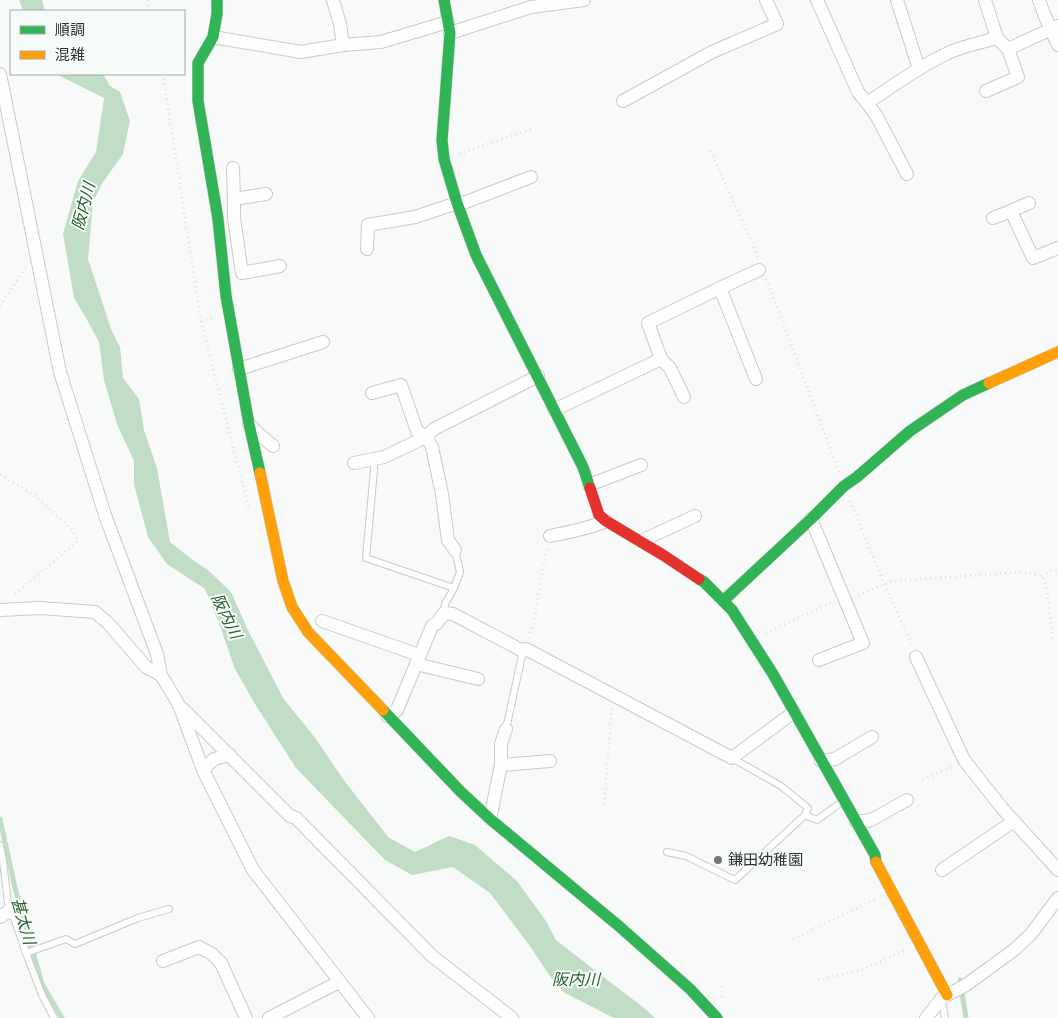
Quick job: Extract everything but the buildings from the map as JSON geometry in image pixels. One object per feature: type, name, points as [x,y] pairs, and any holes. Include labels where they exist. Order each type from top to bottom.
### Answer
[{"type":"street","points":[[217,0],[217,14],[213,37],[198,63],[198,101],[218,219],[226,296],[249,424],[283,581],[292,607],[308,632],[460,791],[490,819],[620,927],[690,989],[716,1018]]},
{"type":"street","points":[[333,0],[340,24],[343,45]]},
{"type":"street","points":[[444,0],[449,27],[442,140],[444,159],[456,203],[476,255],[583,467],[599,515],[704,582],[732,610],[752,639],[856,822],[919,944],[953,992]]},
{"type":"street","points":[[213,37],[300,52],[343,45],[381,42],[531,7],[584,0]]},
{"type":"street","points":[[623,101],[712,52],[776,24],[766,0]]},
{"type":"street","points":[[817,0],[858,92],[876,115],[907,174]]},
{"type":"street","points":[[897,0],[919,69]]},
{"type":"street","points":[[986,0],[998,38],[1008,49],[1018,77],[986,90]]},
{"type":"street","points":[[1039,0],[1054,28],[1058,45]]},
{"type":"street","points":[[1008,49],[1054,28]]},
{"type":"street","points":[[867,103],[946,54],[998,38]]},
{"type":"street","points":[[0,74],[60,372],[105,515],[157,654],[161,675],[179,705],[203,770],[253,870],[368,1018]]},
{"type":"street","points":[[233,168],[234,218],[242,273],[280,266]]},
{"type":"street","points":[[367,249],[368,225],[415,217],[456,203],[466,202],[531,178]]},
{"type":"street","points":[[234,199],[266,194]]},
{"type":"street","points":[[993,218],[1029,203]]},
{"type":"street","points":[[1011,211],[1033,258],[1058,248]]},
{"type":"street","points":[[218,219],[234,218]]},
{"type":"street","points":[[684,397],[670,368],[661,359],[648,323],[759,270]]},
{"type":"street","points":[[720,288],[756,379]]},
{"type":"street","points":[[239,369],[323,342]]},
{"type":"street","points":[[723,601],[844,486],[910,431],[962,395],[1058,352]]},
{"type":"street","points":[[554,410],[661,359]]},
{"type":"street","points":[[354,464],[384,456],[426,437],[434,429],[538,376]]},
{"type":"street","points":[[372,393],[401,385],[417,431],[426,437],[432,447],[442,494],[448,540],[455,550]]},
{"type":"street","points":[[249,424],[273,446]]},
{"type":"street","points":[[589,485],[641,465]]},
{"type":"street","points":[[641,541],[695,516]]},
{"type":"street","points":[[811,519],[863,643],[819,660]]},
{"type":"street","points":[[550,536],[596,526],[606,521]]},
{"type":"street","points":[[2,609],[40,608],[95,612],[108,623],[146,667],[161,675]]},
{"type":"street","points":[[387,716],[396,710],[432,626],[437,623],[444,613],[453,614],[523,651],[526,649],[732,758],[794,712]]},
{"type":"street","points":[[322,621],[418,660],[478,679]]},
{"type":"street","points":[[916,657],[964,760],[1002,808],[1058,870]]},
{"type":"street","points":[[179,705],[290,816],[296,818],[432,956],[512,1018]]},
{"type":"street","points":[[490,819],[501,765],[501,744],[506,729]]},
{"type":"street","points":[[821,761],[835,759],[872,737]]},
{"type":"street","points":[[203,770],[214,759],[230,755]]},
{"type":"street","points":[[501,765],[550,761]]},
{"type":"street","points":[[856,822],[872,820],[907,800]]},
{"type":"street","points":[[942,870],[1014,821]]},
{"type":"street","points":[[926,1018],[953,992],[1001,960],[1031,934],[1058,899]]},
{"type":"street","points":[[163,961],[199,947],[212,954],[221,963],[246,1018]]},
{"type":"street","points":[[269,1018],[339,982]]},
{"type":"lane","points":[[374,459],[366,558],[454,588]]},
{"type":"lane","points":[[444,613],[445,604],[460,572],[455,550]]},
{"type":"lane","points":[[506,729],[523,651]]},
{"type":"lane","points":[[667,852],[686,856],[735,880],[805,815],[808,808],[781,786],[732,758]]},
{"type":"lane","points":[[805,815],[817,820],[844,801]]},
{"type":"lane","points":[[0,845],[3,861],[4,914],[14,918],[42,994],[54,1018]]},
{"type":"lane","points":[[27,952],[66,939],[75,944],[138,918],[169,909]]},
{"type":"lane","points":[[945,1018],[953,992]]},
{"type":"path","points":[[163,75],[201,321],[248,507],[252,515]]},
{"type":"path","points":[[444,159],[531,129]]},
{"type":"path","points":[[711,151],[757,254],[759,270],[768,283],[844,486],[916,657]]},
{"type":"path","points":[[0,306],[36,249]]},
{"type":"path","points":[[201,321],[213,317],[226,296]]},
{"type":"path","points":[[0,475],[36,496],[72,530],[78,541],[6,601],[2,609]]},
{"type":"path","points":[[523,651],[534,623],[550,536]]},
{"type":"path","points":[[752,639],[844,598],[860,595],[893,581],[1021,572],[1042,576],[1051,571],[1058,570]]},
{"type":"path","points":[[1042,576],[1046,585],[1053,639]]},
{"type":"path","points":[[604,804],[612,702],[616,696]]},
{"type":"path","points":[[924,780],[964,760]]},
{"type":"path","points":[[793,939],[891,892]]},
{"type":"path","points":[[818,980],[864,968],[919,944]]},
{"type":"water","points":[[19,0],[42,0],[45,10],[23,10]]},
{"type":"water","name":"阪内川","points":[[58,75],[104,75],[110,86],[120,92],[130,121],[123,154],[103,182],[93,202],[88,259],[111,329],[120,347],[123,378],[139,399],[144,430],[157,468],[170,542],[208,570],[231,592],[283,698],[316,739],[343,779],[388,837],[415,852],[449,836],[475,845],[517,881],[546,921],[556,940],[655,1018],[614,1018],[563,992],[490,893],[453,867],[412,875],[385,860],[296,768],[235,669],[205,589],[167,564],[148,537],[134,484],[134,461],[117,424],[104,380],[99,342],[74,298],[63,234],[78,181],[96,152],[104,98]]},
{"type":"waterway","name":"甚太川","points":[[0,819],[15,888],[42,984],[62,1018]]},
{"type":"waterway","points":[[960,980],[966,1018]]},
{"type":"traffic: fast","points":[[217,0],[217,14],[213,37],[198,63],[198,101],[218,219],[226,296],[249,424],[260,473]]},
{"type":"traffic: fast","points":[[444,0],[450,33],[442,140],[444,159],[457,203],[476,255],[583,467],[590,488]]},
{"type":"traffic: fast","points":[[723,601],[844,486],[910,431],[963,395],[989,383]]},
{"type":"traffic: fast","points":[[699,579],[732,610],[773,674],[875,855],[876,862]]},
{"type":"traffic: fast","points":[[383,710],[460,791],[490,819],[620,927],[690,989],[717,1018]]},
{"type":"traffic: slow","points":[[989,383],[1058,352]]},
{"type":"traffic: slow","points":[[260,473],[283,581],[292,607],[308,632],[383,710]]},
{"type":"traffic: slow","points":[[876,862],[947,995]]},
{"type":"traffic: jam","points":[[590,488],[599,515],[606,521],[699,579]]},
{"type":"place","name":"鎌田幼稚園","points":[[718,860]]}]
